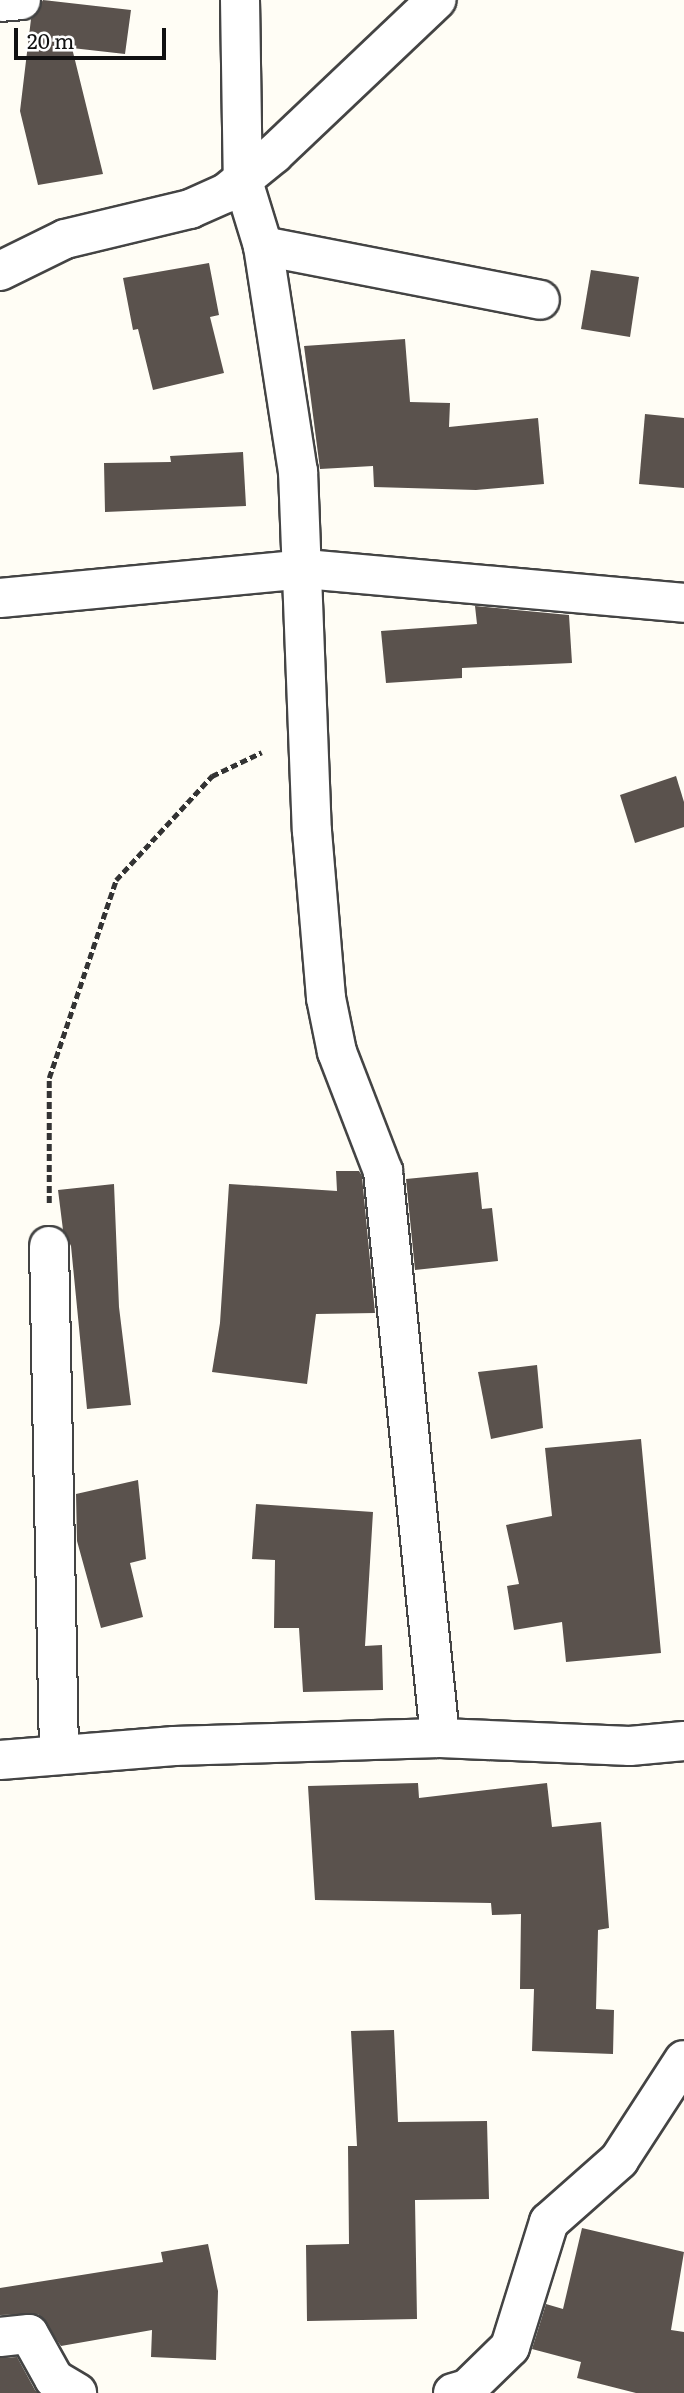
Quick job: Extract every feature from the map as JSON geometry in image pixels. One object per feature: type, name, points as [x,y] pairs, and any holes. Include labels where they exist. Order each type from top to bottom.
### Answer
[{"type":"street","points":[[0,2],[21,0]]},
{"type":"street","points":[[240,0],[243,181],[262,246],[298,471],[305,569],[312,831],[326,998],[337,1052],[374,1139],[383,1171],[440,1738]]},
{"type":"street","points":[[3,265],[65,239],[190,209],[243,181],[436,0]]},
{"type":"street","points":[[262,246],[540,300]]},
{"type":"street","points":[[0,598],[305,569],[684,603]]},
{"type":"street","points":[[49,1246],[59,1755]]},
{"type":"street","points":[[0,1760],[174,1746],[440,1738],[630,1746],[684,1741]]},
{"type":"street","points":[[453,2393],[467,2389],[510,2347],[549,2222],[619,2160],[684,2060]]},
{"type":"street","points":[[0,2337],[29,2334],[54,2379],[77,2393]]},
{"type":"path","points":[[49,1246],[49,1078],[116,880],[212,776],[310,728]]},
{"type":"building","points":[[43,0],[131,10],[125,54],[72,48],[103,174],[38,185],[20,111],[31,19]]},
{"type":"building","points":[[209,263],[219,315],[210,317],[224,373],[153,390],[138,329],[133,330],[123,278]]},
{"type":"building","points":[[591,270],[639,277],[630,337],[581,329]]},
{"type":"building","points":[[405,339],[410,402],[450,403],[449,427],[538,418],[544,484],[476,490],[374,487],[373,466],[320,469],[304,346]]},
{"type":"building","points":[[645,414],[684,418],[684,488],[639,484]]},
{"type":"building","points":[[243,452],[246,506],[105,512],[104,463],[171,462],[170,456]]},
{"type":"building","points":[[475,606],[569,615],[572,663],[462,668],[462,678],[386,683],[381,631],[477,624]]},
{"type":"building","points":[[676,776],[684,802],[684,827],[635,843],[620,795]]},
{"type":"building","points":[[336,1171],[359,1171],[362,1176],[375,1313],[316,1314],[307,1384],[212,1372],[220,1323],[229,1184],[337,1191]]},
{"type":"building","points":[[478,1172],[482,1209],[492,1208],[498,1261],[415,1270],[406,1179]]},
{"type":"building","points":[[114,1184],[119,1307],[131,1405],[87,1409],[71,1246],[63,1230],[58,1190]]},
{"type":"building","points":[[537,1365],[543,1428],[491,1439],[478,1372]]},
{"type":"building","points":[[641,1439],[661,1653],[566,1662],[562,1622],[514,1630],[507,1586],[519,1584],[506,1525],[552,1516],[545,1448]]},
{"type":"building","points":[[138,1480],[146,1559],[130,1563],[143,1617],[101,1628],[77,1541],[76,1494]]},
{"type":"building","points":[[256,1504],[373,1512],[365,1646],[382,1645],[383,1690],[303,1692],[299,1628],[274,1628],[275,1560],[252,1559]]},
{"type":"building","points":[[418,1783],[419,1798],[547,1783],[552,1827],[601,1822],[609,1928],[598,1930],[596,2009],[614,2010],[613,2054],[532,2051],[534,1989],[520,1989],[521,1914],[492,1915],[491,1903],[315,1900],[308,1786]]},
{"type":"building","points":[[394,2030],[398,2122],[487,2121],[489,2199],[415,2200],[417,2319],[307,2321],[306,2245],[349,2244],[348,2146],[357,2146],[351,2031]]},
{"type":"building","points":[[582,2228],[684,2252],[671,2330],[684,2332],[684,2393],[636,2393],[577,2378],[581,2362],[532,2349],[546,2304],[563,2309]]},
{"type":"building","points":[[208,2244],[218,2291],[216,2360],[151,2357],[152,2330],[61,2346],[38,2314],[0,2315],[0,2288],[163,2262],[161,2252]]},
{"type":"building","points":[[17,2357],[38,2393],[0,2393],[0,2358]]}]
